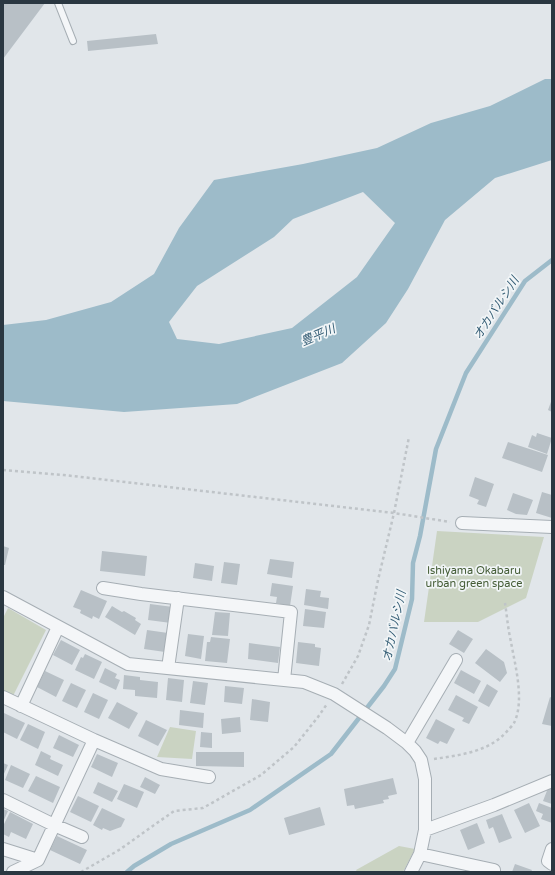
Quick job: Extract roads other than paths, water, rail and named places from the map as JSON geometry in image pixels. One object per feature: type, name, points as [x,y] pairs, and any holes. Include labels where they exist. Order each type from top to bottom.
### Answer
[{"type":"street","points":[[462,523],[552,527]]},
{"type":"street","points":[[103,588],[291,612],[284,680]]},
{"type":"street","points":[[168,668],[178,598]]},
{"type":"street","points":[[4,599],[128,664],[304,682],[334,694],[387,728],[416,751],[421,760],[425,779],[425,830],[420,854],[411,872]]},
{"type":"street","points":[[21,706],[58,627]]},
{"type":"street","points":[[407,743],[456,660]]},
{"type":"street","points":[[3,697],[94,740],[161,769],[209,777]]},
{"type":"street","points":[[12,872],[38,860],[94,740]]},
{"type":"street","points":[[425,830],[494,805],[552,781]]},
{"type":"street","points":[[3,800],[82,837]]},
{"type":"street","points":[[3,849],[38,860]]},
{"type":"street","points":[[552,849],[548,861],[552,864]]},
{"type":"street","points":[[420,854],[494,870],[493,872]]},
{"type":"lane","points":[[58,3],[73,41]]},
{"type":"water","name":"豊平川","points":[[545,79],[552,79],[552,160],[495,178],[445,220],[408,289],[386,323],[342,363],[237,404],[124,412],[3,401],[3,325],[46,320],[111,302],[154,274],[179,228],[214,180],[303,164],[377,148],[431,123],[490,106]],"holes":[[[363,192],[395,223],[357,277],[292,328],[219,344],[177,339],[169,322],[197,286],[274,237],[293,219]]]},
{"type":"waterway","name":"オカバルシ川","points":[[127,872],[134,866],[171,844],[250,810],[331,754],[384,686],[395,669],[412,599],[413,563],[420,536],[436,449],[466,373],[525,281],[552,260]]},
{"type":"park label","name":"Ishiyama Okabaru urban green space","points":[[474,576]]}]
